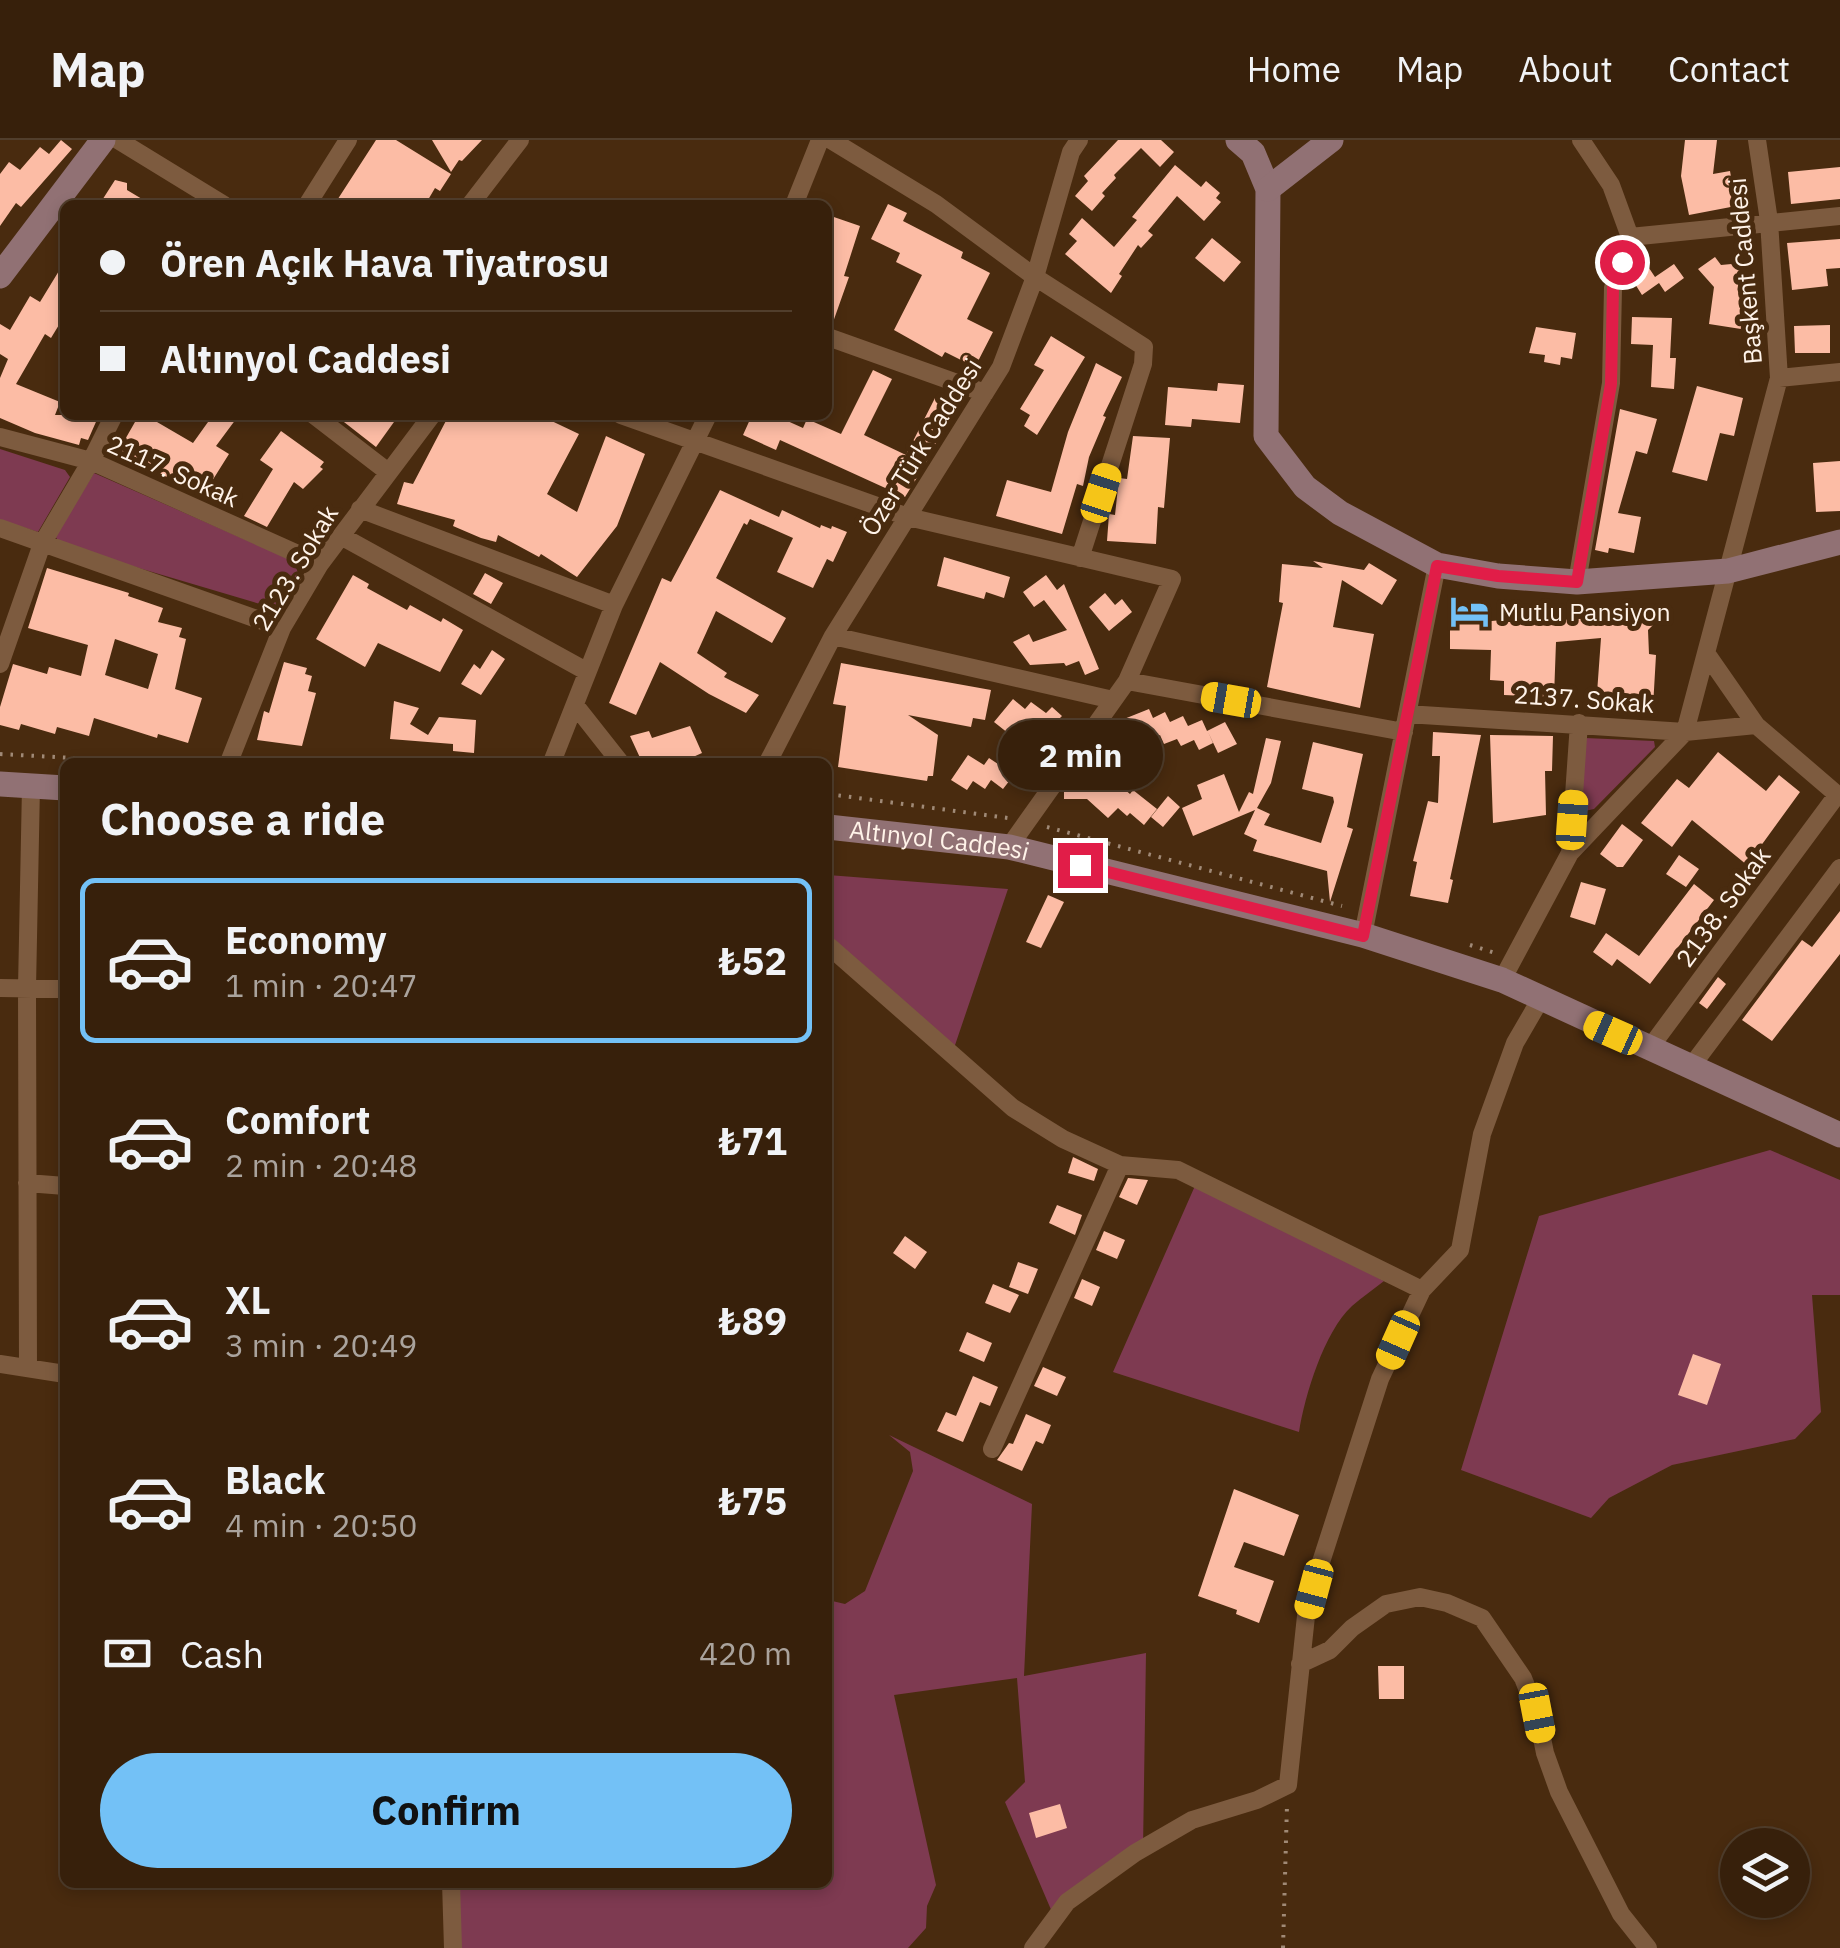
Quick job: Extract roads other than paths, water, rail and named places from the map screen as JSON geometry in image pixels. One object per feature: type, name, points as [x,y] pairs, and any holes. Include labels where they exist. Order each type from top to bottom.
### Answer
[{"type":"street","points":[[0,276],[103,140]]},
{"type":"street","points":[[118,140],[213,200]]},
{"type":"street","points":[[474,200],[520,140]]},
{"type":"street","points":[[796,200],[820,140]]},
{"type":"street","points":[[831,140],[936,204],[1035,276],[1140,342],[1145,355],[1080,558]]},
{"type":"street","name":"Özer Türk Caddesi","points":[[770,758],[833,636],[1001,367],[1035,276],[1071,152],[1079,140]]},
{"type":"street","points":[[1238,140],[1253,153],[1268,189],[1266,436],[1305,486],[1340,513],[1437,566],[1498,576],[1577,582],[1728,571],[1840,542]]},
{"type":"street","points":[[1268,189],[1331,140]]},
{"type":"street","points":[[1577,582],[1611,384],[1613,288],[1630,237],[1611,185],[1582,140]]},
{"type":"street","name":"Başkent Caddesi","points":[[1685,732],[1780,378],[1769,221],[1758,140]]},
{"type":"street","points":[[310,200],[346,141]]},
{"type":"street","points":[[1630,237],[1840,216]]},
{"type":"street","points":[[832,339],[984,394]]},
{"type":"street","points":[[1780,378],[1840,372]]},
{"type":"street","points":[[0,664],[42,544],[112,420]]},
{"type":"street","points":[[320,420],[388,472]]},
{"type":"street","name":"2123. Sokak","points":[[231,758],[282,628],[320,564],[428,420]]},
{"type":"street","points":[[635,420],[908,517],[1172,579],[1126,681],[1009,847]]},
{"type":"street","points":[[554,758],[614,606],[706,420]]},
{"type":"street","name":"2117. Sokak","points":[[0,437],[92,461],[320,564]]},
{"type":"street","points":[[360,509],[614,606]]},
{"type":"street","points":[[0,528],[282,628]]},
{"type":"street","points":[[340,536],[586,671]]},
{"type":"street","points":[[1363,936],[1437,566]]},
{"type":"street","points":[[833,636],[1112,700]]},
{"type":"street","points":[[1706,653],[1756,725],[1838,796]]},
{"type":"street","name":"2137. Sokak","points":[[1126,681],[1406,723],[1579,723],[1685,732],[1756,725]]},
{"type":"street","points":[[575,705],[617,758]]},
{"type":"street","points":[[1570,853],[1579,723]]},
{"type":"street","points":[[1502,980],[1570,853],[1685,732]]},
{"type":"street","points":[[0,784],[60,788]]},
{"type":"street","points":[[28,1368],[31,786]]},
{"type":"street","name":"2138. Sokak","points":[[1649,1049],[1838,796]]},
{"type":"street","name":"Altınyol Caddesi","points":[[832,827],[1009,847],[1363,936],[1502,980],[1840,1135]]},
{"type":"street","points":[[1690,1068],[1840,868]]},
{"type":"street","points":[[832,949],[1013,1108],[1063,1139],[1120,1165],[1178,1170],[1422,1290]]},
{"type":"street","points":[[0,988],[60,989]]},
{"type":"street","points":[[1033,1948],[1067,1902],[1135,1854],[1192,1820],[1257,1800],[1288,1785],[1306,1616],[1321,1562],[1380,1379],[1422,1290],[1460,1250],[1482,1134],[1515,1043],[1540,1000]]},
{"type":"street","points":[[992,1449],[1120,1165]]},
{"type":"street","points":[[27,1183],[60,1186]]},
{"type":"street","points":[[0,1364],[60,1373]]},
{"type":"street","points":[[1300,1664],[1330,1650],[1352,1628],[1386,1604],[1420,1597],[1482,1618],[1523,1678],[1559,1792],[1622,1914],[1648,1948]]},
{"type":"street","points":[[450,1888],[454,1948]]},
{"type":"place","name":"Mutlu Pansiyon","points":[[1469,612]]}]
